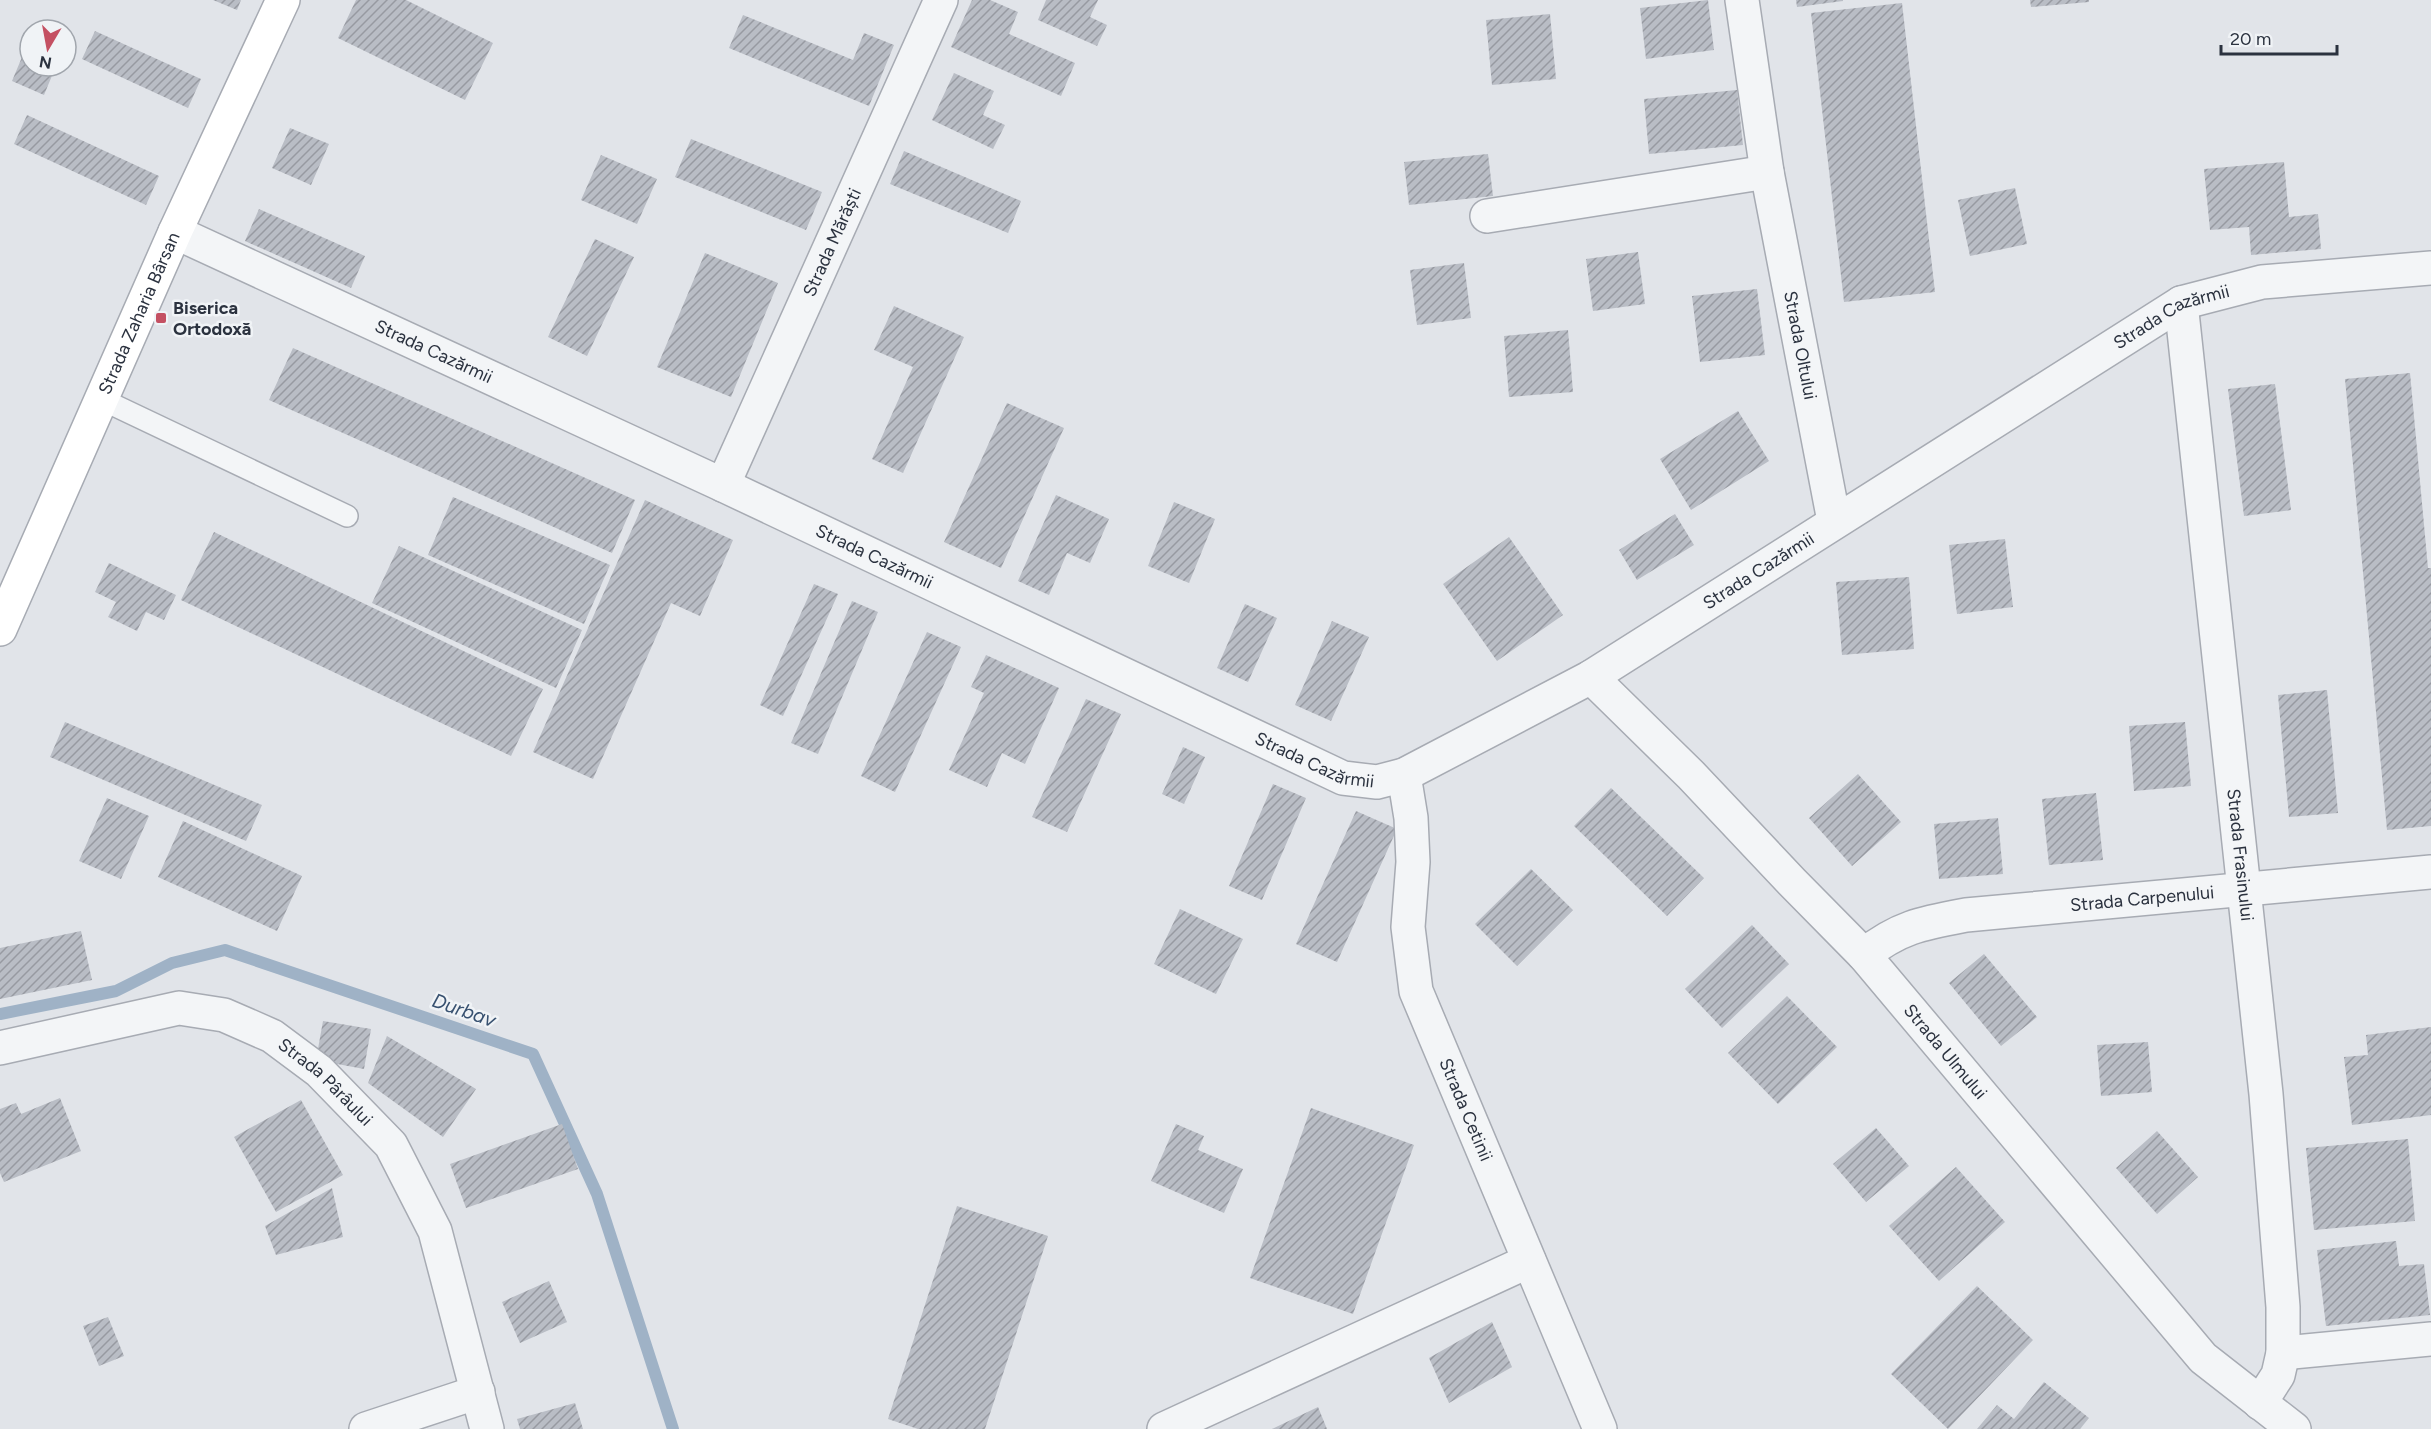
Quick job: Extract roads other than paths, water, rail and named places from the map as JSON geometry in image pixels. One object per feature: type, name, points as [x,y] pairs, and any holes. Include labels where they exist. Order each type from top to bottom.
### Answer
[{"type":"main road","name":"Strada Zaharia Bârsan","points":[[0,629],[175,232],[283,0]]},
{"type":"street","name":"Strada Mărăști","points":[[723,485],[941,0]]},
{"type":"street","name":"Strada Oltului","points":[[1742,0],[1767,172],[1834,521]]},
{"type":"street","points":[[1487,216],[1767,172]]},
{"type":"street","name":"Strada Cazărmii","points":[[175,232],[723,485],[1343,778],[1377,782],[1404,775],[1591,676],[2181,303],[2262,282],[2431,268]]},
{"type":"street","name":"Strada Frasinului","points":[[2181,303],[2267,1106],[2283,1307],[2283,1353],[2278,1375],[2260,1402]]},
{"type":"street","name":"Strada Ulmului","points":[[1591,676],[1691,775],[1864,955],[2203,1358],[2294,1429]]},
{"type":"street","name":"Strada Cetinii","points":[[1404,775],[1411,818],[1413,862],[1408,927],[1416,991],[1600,1429]]},
{"type":"street","name":"Strada Carpenului","points":[[1864,955],[1886,938],[1917,924],[1946,918],[2242,888],[2431,872]]},
{"type":"street","name":"Strada Pârâului","points":[[0,1048],[179,1008],[224,1016],[272,1036],[318,1071],[391,1145],[435,1231],[487,1429]]},
{"type":"street","points":[[1164,1429],[1529,1261]]},
{"type":"street","points":[[2283,1353],[2431,1339]]},
{"type":"street","points":[[366,1429],[478,1392]]},
{"type":"lane","points":[[101,399],[347,516]]},
{"type":"waterway","name":"Durbav","points":[[0,1014],[116,991],[172,963],[225,950],[533,1054],[597,1194],[673,1429]]},
{"type":"place","name":"Biserica Ortodoxă","points":[[161,318]]}]
